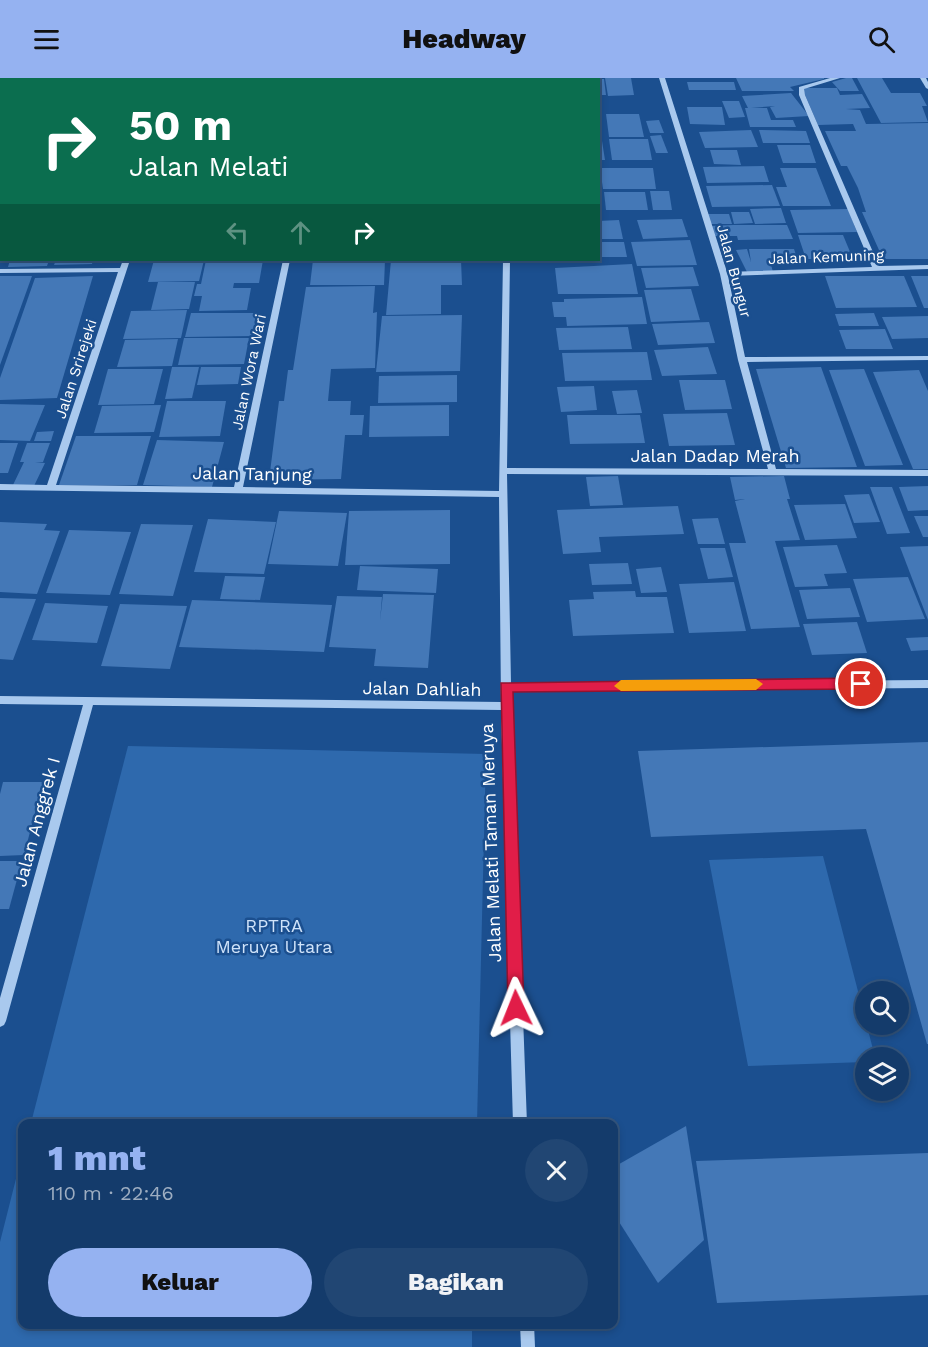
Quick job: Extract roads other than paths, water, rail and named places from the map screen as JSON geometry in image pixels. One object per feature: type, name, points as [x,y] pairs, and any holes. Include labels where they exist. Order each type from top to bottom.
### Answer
[{"type":"street","name":"Jalan Bungur","points":[[662,78],[724,274],[742,360],[773,473]]},
{"type":"street","points":[[837,78],[811,83],[801,88],[802,95],[876,268]]},
{"type":"street","points":[[923,78],[928,87]]},
{"type":"street","name":"Jalan Srirejeki","points":[[51,487],[126,261]]},
{"type":"street","name":"Jalan Wora Wari","points":[[238,490],[286,261]]},
{"type":"street","name":"Jalan Dahliah","points":[[0,700],[506,706],[503,494],[506,261]]},
{"type":"street","name":"Jalan Kemuning","points":[[724,274],[928,267]]},
{"type":"street","points":[[0,270],[123,270]]},
{"type":"street","points":[[742,360],[928,358]]},
{"type":"street","name":"Jalan Dadap Merah","points":[[503,471],[928,473]]},
{"type":"street","name":"Jalan Tanjung","points":[[0,487],[503,494]]},
{"type":"street","points":[[506,687],[928,684]]},
{"type":"street","name":"Jalan Anggrek I","points":[[0,1021],[89,701]]},
{"type":"street","name":"Jalan Melati Taman Meruya","points":[[506,706],[520,1119]]},
{"type":"street","points":[[527,1329],[528,1347]]},
{"type":"park label","name":"RPTRA Meruya Utara","points":[[274,936]]}]
